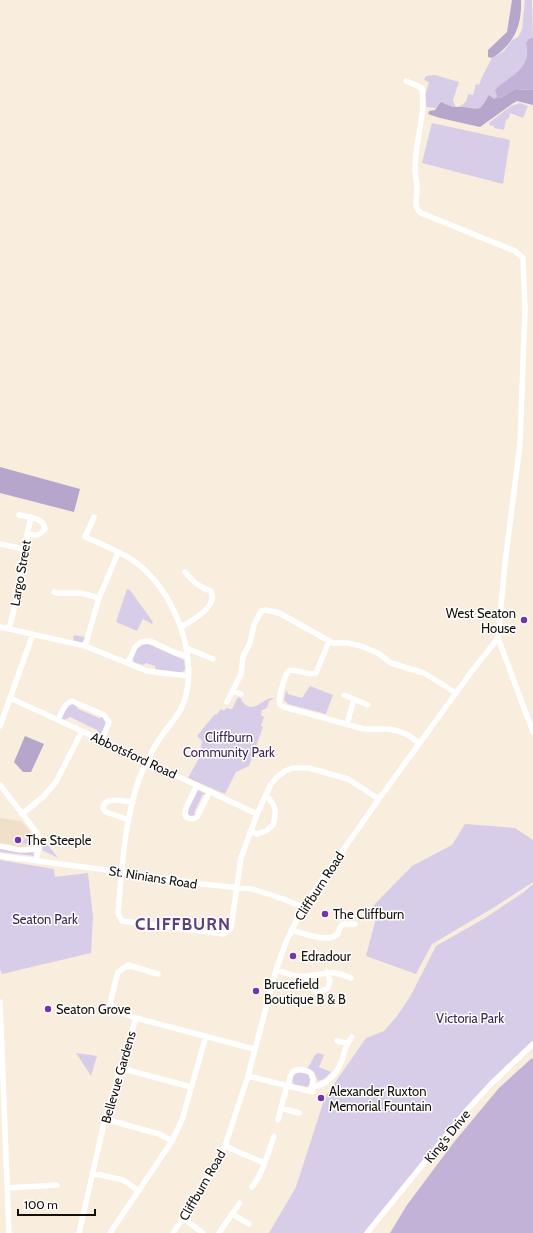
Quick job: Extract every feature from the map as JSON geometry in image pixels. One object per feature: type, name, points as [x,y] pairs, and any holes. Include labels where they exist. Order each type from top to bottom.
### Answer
[{"type":"street","points":[[406,81],[422,88],[424,101],[415,168],[417,189],[416,207],[421,213],[515,251],[522,258],[525,309],[520,444],[505,564],[498,638],[533,732]]},
{"type":"street","points":[[19,515],[38,519],[42,522],[44,529],[41,534],[36,536],[27,534]]},
{"type":"street","name":"Largo Street","points":[[9,629],[19,589],[24,549],[31,517]]},
{"type":"street","points":[[94,517],[85,537],[134,561],[159,586],[181,627],[187,656],[188,676],[182,706],[175,719],[157,742],[140,779],[133,802],[129,820],[118,913],[122,921],[224,934],[231,928],[241,858],[250,831],[271,784],[285,771],[294,768],[309,768],[348,779],[379,799]]},
{"type":"street","points":[[0,544],[24,549]]},
{"type":"street","points":[[85,646],[99,598],[118,553]]},
{"type":"street","points":[[181,627],[200,615],[208,607],[212,600],[211,591],[203,589],[193,581],[186,572]]},
{"type":"street","points":[[54,592],[86,594],[99,598]]},
{"type":"street","points":[[228,702],[240,674],[243,657],[250,643],[254,625],[261,611],[266,610],[279,613],[333,643],[347,643],[361,646],[378,653],[391,663],[424,673],[456,693]]},
{"type":"street","points":[[0,627],[85,646],[147,671],[188,676]]},
{"type":"street","points":[[0,723],[33,634]]},
{"type":"street","name":"Cliffburn Road","points":[[173,1233],[203,1187],[225,1146],[248,1076],[276,970],[291,930],[303,907],[419,743],[498,638]]},
{"type":"street","points":[[128,663],[135,647],[141,642],[150,641],[176,653],[187,656]]},
{"type":"street","points":[[329,641],[316,672],[312,674],[294,670],[288,671],[279,701],[280,705],[364,729],[389,729],[398,731],[408,735],[419,743]]},
{"type":"street","points":[[186,648],[213,659]]},
{"type":"street","points":[[234,691],[240,694]]},
{"type":"street","points":[[344,695],[368,704]]},
{"type":"street","name":"Abbotsford Road","points":[[10,698],[82,730],[257,814]]},
{"type":"street","points":[[348,724],[354,699]]},
{"type":"street","points":[[58,720],[65,706],[72,701],[104,715],[109,722],[102,740]]},
{"type":"street","points":[[22,814],[43,797],[56,782],[82,730]]},
{"type":"street","points":[[0,785],[37,833],[40,842],[36,860]]},
{"type":"street","points":[[197,785],[185,811],[186,817],[190,819],[197,817],[210,791]]},
{"type":"street","points":[[250,831],[257,834],[266,831],[273,825],[276,813],[273,803],[266,795]]},
{"type":"street","points":[[129,820],[106,812],[103,808],[103,804],[106,801],[112,800],[133,802]]},
{"type":"street","points":[[0,846],[20,850],[38,849]]},
{"type":"street","name":"St. Ninians Road","points":[[0,856],[252,890],[283,899],[303,907]]},
{"type":"street","points":[[291,930],[308,936],[333,938],[337,935],[343,924],[355,924]]},
{"type":"street","points":[[136,1018],[115,1010],[110,1003],[118,972],[128,965],[158,974]]},
{"type":"street","points":[[276,970],[306,977],[327,972],[340,973],[351,978]]},
{"type":"street","points":[[306,977],[311,989],[319,992],[328,988],[330,981],[327,972]]},
{"type":"street","points":[[0,1002],[1,1060],[9,1233]]},
{"type":"street","name":"Bellevue Gardens","points":[[79,1233],[105,1120],[136,1018],[254,1049]]},
{"type":"street","points":[[110,1233],[172,1141],[182,1120],[206,1036]]},
{"type":"street","points":[[248,1076],[288,1086],[312,1090],[333,1076],[342,1060],[346,1044],[352,1037]]},
{"type":"street","points":[[337,1041],[346,1044]]},
{"type":"street","name":"King's Drive","points":[[368,1233],[467,1110],[491,1084],[533,1044]]},
{"type":"street","points":[[120,1068],[191,1087]]},
{"type":"street","points":[[278,1120],[291,1074],[293,1072],[299,1070],[310,1073],[313,1080],[312,1090]]},
{"type":"street","points":[[281,1108],[299,1113]]},
{"type":"street","points":[[105,1120],[159,1134],[172,1141]]},
{"type":"street","points":[[252,1187],[256,1183],[274,1136]]},
{"type":"street","points":[[225,1146],[264,1164]]},
{"type":"street","points":[[92,1173],[123,1180],[139,1191]]},
{"type":"street","points":[[7,1188],[57,1185]]},
{"type":"street","points":[[219,1233],[240,1203]]},
{"type":"street","points":[[232,1214],[249,1224]]},
{"type":"street","points":[[183,1218],[203,1233]]},
{"type":"shaded area","points":[[512,0],[521,0],[520,18],[515,34],[500,53],[492,58],[488,57],[488,50],[507,32]]},
{"type":"shaded area","points":[[533,37],[533,90],[515,89],[500,98],[497,97],[495,90],[523,66],[526,60],[526,43]]},
{"type":"shaded area","points":[[515,89],[533,90],[533,105],[517,101],[480,127],[428,114],[429,111],[435,110],[441,102],[454,107],[476,109],[481,107],[489,95],[494,99],[497,97],[500,98]]},
{"type":"shaded area","points":[[0,467],[80,489],[74,512],[0,493]]},
{"type":"shaded area","points":[[25,736],[44,744],[31,772],[23,772],[14,762]]},
{"type":"shaded area","points":[[0,818],[21,821],[35,837],[34,852],[31,850],[0,848]]},
{"type":"shaded area","points":[[532,1058],[533,1233],[390,1233],[407,1205],[454,1142],[499,1088]]},
{"type":"green space","points":[[525,0],[532,0],[533,37],[529,39],[532,57],[529,65],[496,95],[497,97],[494,99],[489,96],[481,107],[476,109],[457,107],[465,102],[468,94],[473,95],[476,84],[479,85],[492,58],[504,51],[512,40],[518,37],[522,30]]},
{"type":"green space","points":[[435,75],[459,82],[453,100],[455,106],[457,107],[442,103],[436,108],[426,107],[425,96],[429,82],[424,80],[426,76]]},
{"type":"green space","points":[[520,103],[528,106],[523,118],[510,113],[509,118],[506,120],[504,130],[494,128],[494,126],[489,125],[490,122],[511,106]]},
{"type":"green space","points":[[432,123],[510,140],[503,184],[422,163]]},
{"type":"green space","points":[[127,589],[130,590],[153,622],[152,624],[143,619],[137,631],[116,622]]},
{"type":"green space","points":[[74,635],[85,637],[84,641],[81,643],[73,641]]},
{"type":"green space","points":[[146,643],[184,660],[185,669],[182,673],[156,670],[155,666],[146,663],[143,665],[134,662],[132,658],[137,646]]},
{"type":"green space","points":[[310,686],[333,695],[326,714],[288,704],[284,700],[286,690],[288,694],[302,698]]},
{"type":"green space","name":"Cliffburn Community Park","points":[[238,697],[250,707],[254,707],[270,698],[275,698],[269,701],[267,708],[262,710],[261,715],[264,717],[261,726],[263,727],[249,766],[236,772],[225,794],[188,778],[199,758],[202,741],[197,736],[221,709],[224,711],[226,708],[232,709]]},
{"type":"green space","points":[[74,703],[78,709],[99,718],[103,717],[106,723],[101,735],[98,734],[97,730],[70,717],[64,720],[62,719],[67,706]]},
{"type":"green space","points":[[198,790],[208,795],[203,794],[194,813],[198,815],[190,816],[188,814],[188,809]]},
{"type":"green space","points":[[465,824],[515,828],[533,840],[533,882],[493,908],[432,944],[416,974],[366,956],[376,918],[369,910],[412,866],[452,845]]},
{"type":"green space","points":[[32,834],[35,837],[34,844],[22,843],[22,842]]},
{"type":"green space","points":[[43,844],[47,844],[58,858],[42,850]]},
{"type":"green space","points":[[0,849],[33,852],[34,856],[0,852]]},
{"type":"green space","name":"Seaton Park","points":[[0,860],[54,869],[55,877],[88,873],[93,917],[91,953],[2,974],[0,969]]},
{"type":"green space","name":"Victoria Park","points":[[533,884],[533,1045],[467,1110],[369,1233],[269,1233],[296,1187],[325,1097],[366,1038],[384,1031],[397,1016],[410,997],[436,946],[485,918],[524,892]]},
{"type":"green space","points":[[76,1053],[97,1056],[91,1076]]},
{"type":"green space","points":[[318,1053],[324,1055],[319,1067],[331,1072],[324,1079],[318,1081],[314,1072],[307,1068],[314,1056]]},
{"type":"green space","points":[[299,1072],[308,1074],[311,1077],[310,1084],[307,1087],[293,1084],[293,1075]]},
{"type":"place","name":"West Seaton House","points":[[524,620]]},
{"type":"place","name":"The Steeple","points":[[18,840]]},
{"type":"place","name":"The Cliffburn","points":[[325,914]]},
{"type":"place","name":"Edradour","points":[[293,956]]},
{"type":"place","name":"Brucefield Boutique B & B","points":[[256,991]]},
{"type":"place","name":"Seaton Grove","points":[[48,1009]]},
{"type":"place","name":"Alexander Ruxton Memorial Fountain","points":[[321,1098]]},
{"type":"district","name":"CLIFFBURN","points":[[183,924]]}]
